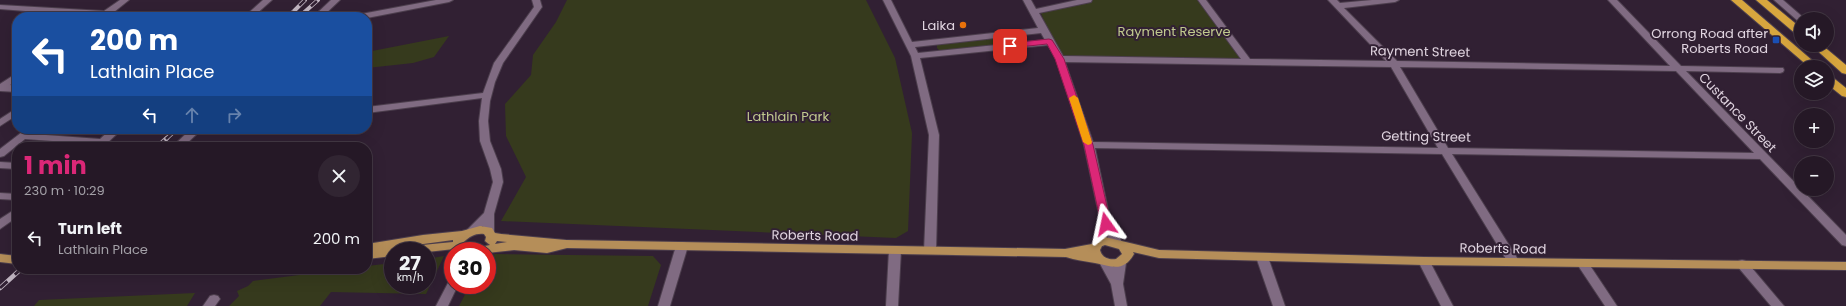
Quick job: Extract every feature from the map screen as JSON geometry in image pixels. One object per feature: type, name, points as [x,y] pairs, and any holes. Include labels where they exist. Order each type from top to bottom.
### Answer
[{"type":"highway","points":[[1736,0],[1807,60]]},
{"type":"highway","points":[[1761,0],[1794,27]]},
{"type":"highway","points":[[1824,52],[1846,71]]},
{"type":"highway","points":[[1834,84],[1846,94]]},
{"type":"main road","name":"Roberts Road","points":[[467,234],[483,230],[490,234],[510,240],[557,242],[566,244],[930,251],[1064,252],[1097,245],[1107,241],[1159,254]]},
{"type":"main road","points":[[463,242],[467,234]]},
{"type":"main road","points":[[372,247],[423,238],[467,234]]},
{"type":"main road","points":[[489,242],[490,234]]},
{"type":"main road","name":"Roberts Road","points":[[496,248],[508,246],[543,250],[556,249],[566,244]]},
{"type":"main road","points":[[1120,244],[1127,250],[1123,260]]},
{"type":"main road","points":[[1097,245],[1095,254],[1102,261]]},
{"type":"main road","name":"Roberts Road","points":[[1064,252],[1102,261],[1123,260],[1159,254],[1424,261],[1513,261],[1583,264],[1742,264],[1846,266]]},
{"type":"main road","points":[[372,254],[384,253]]},
{"type":"main road","points":[[0,258],[12,260]]},
{"type":"street","points":[[108,12],[125,0]]},
{"type":"street","points":[[254,12],[268,0]]},
{"type":"street","points":[[323,12],[336,0]]},
{"type":"street","points":[[372,15],[449,0]]},
{"type":"street","points":[[490,234],[489,214],[498,181],[494,165],[487,150],[484,132],[484,117],[487,95],[494,72],[510,43],[533,17],[538,7],[536,0]]},
{"type":"street","points":[[887,0],[915,56],[934,135],[930,251]]},
{"type":"street","points":[[1027,0],[1049,42],[1060,59],[1089,145],[1106,224],[1120,244]]},
{"type":"street","points":[[1034,12],[1088,0]]},
{"type":"street","points":[[1202,0],[1248,63]]},
{"type":"street","points":[[1335,3],[1394,0]]},
{"type":"street","name":"Custance Street","points":[[1612,0],[1846,242]]},
{"type":"street","points":[[1778,0],[1794,13]]},
{"type":"street","points":[[1335,3],[1394,64],[1513,261]]},
{"type":"street","points":[[0,7],[65,12]]},
{"type":"street","points":[[910,45],[1043,30]]},
{"type":"street","points":[[1019,32],[1023,44]]},
{"type":"street","points":[[937,42],[937,48],[942,53]]},
{"type":"street","points":[[915,56],[1049,42]]},
{"type":"street","name":"Rayment Street","points":[[1060,59],[1780,70]]},
{"type":"street","points":[[1,88],[12,80]]},
{"type":"street","points":[[1,88],[12,89]]},
{"type":"street","points":[[372,109],[487,95]]},
{"type":"street","points":[[0,123],[12,115]]},
{"type":"street","points":[[15,142],[26,134]]},
{"type":"street","points":[[101,142],[111,134]]},
{"type":"street","points":[[183,142],[191,134]]},
{"type":"street","points":[[23,136],[80,142]]},
{"type":"street","points":[[0,154],[12,145]]},
{"type":"street","name":"Getting Street","points":[[1089,145],[1444,149],[1762,156]]},
{"type":"street","points":[[0,164],[12,165]]},
{"type":"street","points":[[0,196],[12,197]]},
{"type":"street","points":[[467,234],[489,214]]},
{"type":"street","points":[[3,224],[12,216]]},
{"type":"street","points":[[1097,245],[1106,224]]},
{"type":"street","points":[[664,306],[682,246]]},
{"type":"street","points":[[892,306],[895,250]]},
{"type":"street","points":[[1262,257],[1279,306]]},
{"type":"street","points":[[1121,306],[1118,284],[1123,260]]},
{"type":"street","points":[[1102,261],[1118,284]]},
{"type":"street","points":[[1424,261],[1447,306]]},
{"type":"street","points":[[1583,264],[1611,306]]},
{"type":"street","points":[[1742,264],[1778,306]]},
{"type":"street","points":[[442,306],[448,294]]},
{"type":"green space","name":"Lathlain Park","points":[[567,0],[866,0],[895,58],[912,133],[908,231],[896,238],[501,221],[526,177],[506,136],[505,104],[531,75],[533,55],[556,22]]},
{"type":"green space","name":"Rayment Reserve","points":[[1089,0],[1198,0],[1248,63],[1060,59],[1040,11]]},
{"type":"green space","points":[[1019,32],[1023,44],[942,53],[937,48],[937,42]]},
{"type":"green space","points":[[449,36],[434,57],[413,63],[372,67],[372,51]]},
{"type":"green space","points":[[37,134],[62,134],[60,136]]},
{"type":"green space","points":[[496,254],[653,256],[661,265],[648,306],[459,306],[465,294],[496,294]]},
{"type":"green space","points":[[444,256],[436,273],[436,257]]},
{"type":"green space","points":[[384,264],[384,293],[331,292],[320,306],[229,306],[239,296],[237,291],[248,286],[253,281],[308,274],[372,274],[372,265]]},
{"type":"green space","points":[[195,293],[187,306],[34,306],[39,300]]},
{"type":"railway","points":[[293,12],[305,0]]},
{"type":"railway","points":[[305,12],[318,0]]},
{"type":"railway","points":[[166,139],[172,134]]},
{"type":"railway","points":[[163,142],[167,138]]},
{"type":"railway","points":[[0,288],[15,274]]},
{"type":"slow traffic","points":[[1074,98],[1088,142]]},
{"type":"place","name":"Laika","points":[[963,25]]},
{"type":"place","name":"Orrong Road after Roberts Road","points":[[1776,40]]},
{"type":"route","points":[[1010,46],[1049,42],[1060,59],[1089,145],[1106,224]]}]
